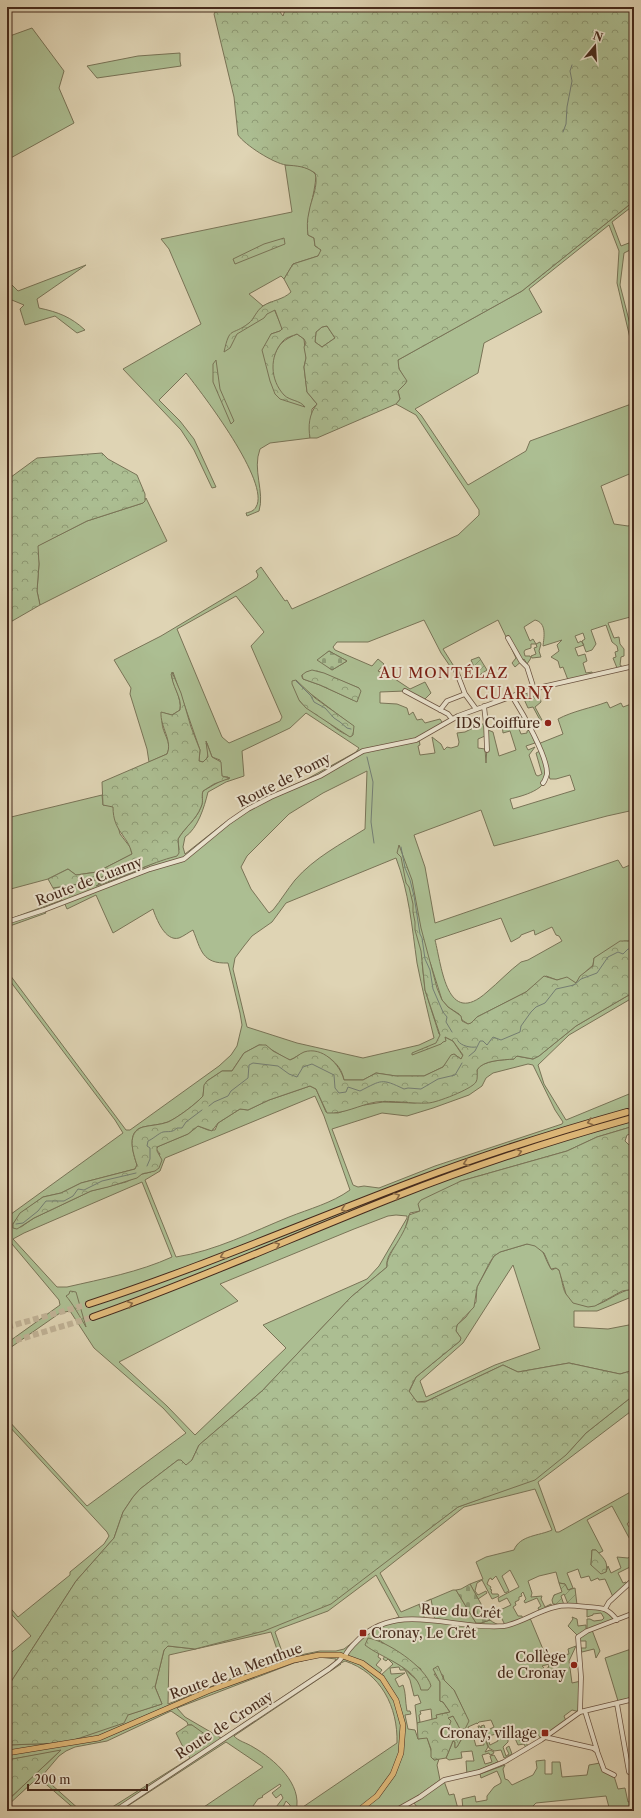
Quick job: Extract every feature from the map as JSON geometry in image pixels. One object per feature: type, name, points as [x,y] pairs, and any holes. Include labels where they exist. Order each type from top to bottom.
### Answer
[{"type":"highway","points":[[89,1304],[196,1267],[466,1163],[537,1138],[627,1112]]},
{"type":"highway","points":[[94,1317],[200,1277],[444,1178],[540,1145],[629,1118]]},
{"type":"main road","name":"Route de la Menthue","points":[[7,1753],[82,1742],[109,1735],[201,1694],[294,1660],[319,1655],[344,1656],[371,1669],[388,1685],[398,1704],[403,1729],[401,1753],[393,1774],[377,1796],[358,1811]]},
{"type":"street","points":[[508,638],[521,661],[527,667],[534,689]]},
{"type":"street","name":"Route de Pomy","points":[[178,861],[189,856],[229,822],[254,806],[320,776],[368,749],[419,739],[452,719],[484,706],[534,689],[634,666]]},
{"type":"street","points":[[455,668],[465,694],[476,709]]},
{"type":"street","points":[[405,691],[440,710],[452,719]]},
{"type":"street","points":[[440,710],[447,701],[465,694]]},
{"type":"street","points":[[512,696],[531,730],[543,761],[547,774],[543,783]]},
{"type":"street","points":[[484,706],[487,750]]},
{"type":"street","name":"Route de Cuarny","points":[[7,922],[44,910],[150,869],[178,861]]},
{"type":"street","points":[[617,1620],[605,1609],[609,1602],[634,1579]]},
{"type":"street","name":"Rue du Crêt","points":[[344,1656],[367,1632],[394,1620],[409,1618],[505,1626],[519,1622],[554,1607],[564,1605],[605,1609]]},
{"type":"street","points":[[580,1712],[581,1677],[578,1637],[587,1631],[634,1613]]},
{"type":"street","name":"Route de Cronay","points":[[115,1811],[329,1669],[344,1656]]},
{"type":"street","points":[[395,1811],[420,1797],[441,1782],[479,1772],[500,1764],[545,1737],[580,1712],[634,1699]]},
{"type":"street","points":[[617,1704],[629,1772]]},
{"type":"street","points":[[585,1711],[604,1770],[614,1775]]},
{"type":"street","points":[[545,1737],[587,1747],[597,1751]]},
{"type":"green space","points":[[218,7],[276,7],[283,16],[286,7],[634,7],[634,201],[522,291],[398,360],[399,369],[407,381],[398,391],[400,399],[396,404],[317,438],[310,438],[310,420],[312,412],[317,404],[307,392],[304,367],[306,358],[304,347],[306,343],[304,339],[297,334],[286,338],[278,347],[273,361],[273,368],[279,389],[284,395],[305,407],[280,399],[275,394],[270,381],[262,350],[271,334],[282,329],[275,310],[237,334],[230,348],[224,352],[228,338],[232,333],[249,323],[263,306],[285,297],[291,292],[284,279],[293,264],[318,256],[321,250],[315,246],[314,238],[308,235],[307,224],[316,183],[315,173],[297,166],[280,164],[253,148],[238,135],[234,97],[214,14]],"holes":[[[327,326],[335,338],[322,347],[315,342],[316,332],[322,327]]]},
{"type":"green space","points":[[32,28],[64,71],[59,88],[74,123],[7,160],[7,141],[10,140],[7,130],[7,37]]},
{"type":"green space","points":[[180,53],[181,66],[97,78],[87,66],[138,56]]},
{"type":"green space","points":[[285,165],[306,168],[316,175],[309,212],[308,235],[314,238],[315,246],[320,248],[321,252],[318,256],[293,264],[284,279],[281,276],[249,294],[263,306],[271,302],[281,325],[282,329],[280,331],[271,334],[273,359],[279,346],[288,338],[297,334],[304,339],[306,358],[304,367],[307,392],[317,404],[312,409],[310,438],[270,443],[260,449],[257,465],[261,496],[259,511],[247,516],[246,513],[250,512],[256,507],[258,495],[254,479],[233,438],[186,373],[159,400],[180,421],[194,439],[216,487],[212,488],[194,450],[181,430],[123,369],[201,324],[169,249],[161,239],[292,212]]},
{"type":"green space","points":[[634,201],[634,205],[612,222],[621,246],[634,241],[634,248],[624,253],[620,285],[634,340],[634,355],[617,283],[619,251],[609,225],[529,289],[542,312],[484,343],[478,373],[415,409],[421,415],[468,485],[526,451],[530,441],[634,403],[634,472],[601,486],[614,524],[628,526],[634,524],[634,616],[608,623],[614,638],[619,637],[620,644],[624,649],[624,656],[621,657],[620,665],[623,667],[617,668],[613,658],[616,657],[615,652],[618,651],[617,646],[612,642],[606,625],[591,630],[596,644],[592,650],[586,652],[584,645],[575,648],[578,656],[585,654],[587,661],[583,663],[586,673],[592,672],[593,675],[568,680],[563,667],[560,668],[558,661],[551,657],[559,651],[557,645],[562,640],[543,646],[543,627],[535,620],[524,627],[530,641],[533,639],[536,644],[531,644],[531,648],[525,650],[524,652],[525,656],[530,656],[531,658],[527,664],[524,659],[515,667],[512,663],[516,658],[498,620],[443,649],[455,668],[452,669],[441,653],[424,620],[368,642],[337,642],[333,647],[335,650],[372,666],[378,659],[384,664],[378,671],[392,677],[410,689],[425,682],[431,693],[423,701],[405,691],[380,692],[380,703],[397,704],[407,708],[409,715],[413,712],[417,720],[422,719],[425,723],[440,719],[444,725],[419,739],[420,745],[418,746],[420,755],[435,753],[432,737],[441,744],[444,750],[447,747],[451,748],[458,746],[459,742],[457,733],[465,732],[473,728],[472,723],[476,722],[478,726],[485,723],[485,736],[478,739],[478,748],[485,749],[486,763],[488,730],[493,732],[499,756],[516,750],[510,731],[503,733],[502,725],[505,723],[504,720],[509,719],[512,727],[519,725],[517,718],[522,716],[529,726],[519,729],[521,734],[527,733],[527,731],[530,730],[535,743],[526,746],[528,750],[535,747],[529,755],[536,775],[538,776],[542,774],[536,753],[540,751],[547,773],[546,779],[539,788],[527,794],[510,799],[513,809],[575,790],[570,775],[550,779],[538,744],[563,734],[558,719],[607,702],[610,708],[621,703],[623,707],[634,703],[634,810],[494,846],[481,810],[414,835],[425,867],[435,923],[618,860],[623,868],[630,865],[634,874],[634,936],[629,941],[624,941],[594,958],[593,965],[576,983],[567,979],[557,980],[546,976],[526,992],[477,1017],[471,1024],[468,1024],[462,1020],[459,1014],[448,1007],[442,1000],[430,962],[422,962],[425,990],[439,1034],[453,1041],[463,1056],[461,1059],[454,1054],[443,1067],[424,1076],[396,1076],[376,1073],[363,1080],[344,1080],[335,1062],[324,1055],[311,1052],[304,1053],[290,1060],[266,1046],[259,1045],[244,1053],[232,1071],[222,1071],[207,1081],[204,1087],[203,1096],[181,1114],[168,1122],[143,1127],[134,1133],[132,1143],[137,1165],[135,1169],[81,1183],[61,1193],[43,1197],[21,1213],[13,1224],[21,1227],[34,1218],[91,1191],[126,1182],[142,1174],[151,1172],[160,1154],[156,1149],[159,1146],[188,1134],[198,1126],[208,1130],[215,1130],[218,1123],[240,1109],[248,1110],[269,1100],[310,1086],[316,1089],[326,1112],[338,1113],[358,1106],[383,1102],[415,1103],[464,1090],[477,1074],[477,1068],[481,1065],[495,1061],[514,1059],[516,1056],[533,1059],[539,1056],[576,1026],[634,992],[634,997],[569,1035],[538,1065],[544,1084],[566,1120],[634,1092],[634,1126],[597,1137],[567,1151],[461,1181],[419,1205],[420,1211],[410,1213],[403,1235],[388,1258],[387,1267],[351,1297],[262,1391],[199,1445],[192,1460],[186,1466],[182,1461],[178,1460],[140,1489],[133,1497],[123,1512],[114,1538],[76,1581],[7,1688],[7,1656],[31,1636],[7,1609],[7,1604],[18,1617],[70,1575],[70,1572],[104,1544],[109,1536],[107,1532],[7,1424],[7,1419],[87,1506],[186,1433],[163,1408],[94,1348],[70,1311],[60,1313],[7,1350],[7,1343],[60,1305],[59,1300],[7,1238],[7,1217],[123,1133],[115,1120],[7,977],[7,971],[126,1130],[130,1130],[219,1066],[231,1055],[237,1046],[242,1025],[228,963],[219,963],[208,958],[201,949],[193,930],[179,938],[169,936],[165,933],[156,918],[153,909],[113,933],[96,895],[67,909],[64,902],[44,910],[46,913],[7,927],[7,920],[62,900],[53,888],[91,882],[126,865],[130,865],[98,884],[119,878],[139,870],[179,850],[178,839],[199,812],[202,805],[203,791],[224,779],[229,779],[228,777],[222,777],[220,760],[212,757],[207,743],[207,758],[203,762],[199,761],[200,750],[173,672],[171,674],[180,701],[180,710],[172,715],[164,713],[162,726],[168,742],[169,750],[167,754],[149,762],[147,749],[130,694],[131,688],[114,660],[161,636],[248,584],[257,578],[258,575],[256,571],[261,567],[285,601],[287,600],[292,609],[458,535],[479,515],[479,510],[416,415],[396,404],[400,399],[398,391],[405,384],[404,378],[398,367],[398,360],[522,291]],"holes":[[[236,596],[264,632],[251,646],[282,717],[280,721],[229,743],[222,737],[177,629]],[[583,633],[585,639],[582,641],[583,644],[581,641],[578,643],[575,636]],[[329,651],[347,661],[332,670],[319,659]],[[317,671],[359,688],[353,700],[303,679],[302,675]],[[307,691],[353,726],[352,736],[338,730],[299,700]],[[306,713],[359,748],[356,752],[307,779],[254,803],[223,824],[185,854],[183,847],[185,837],[197,823],[208,792],[226,782],[244,776],[242,751],[290,728]],[[367,771],[365,829],[328,852],[302,872],[273,910],[269,913],[251,889],[241,867],[247,856],[289,814],[323,793]],[[396,858],[407,897],[417,963],[434,1038],[419,1045],[363,1058],[297,1043],[247,1027],[233,969],[235,958],[252,936],[272,922],[286,903]],[[501,918],[511,942],[521,935],[534,930],[535,935],[552,927],[556,935],[559,936],[562,941],[528,960],[521,962],[487,992],[474,1001],[463,1003],[455,999],[449,990],[440,965],[435,940]],[[528,1064],[533,1065],[555,1110],[563,1122],[562,1124],[435,1166],[379,1188],[364,1186],[358,1187],[353,1185],[332,1129],[382,1113],[407,1116],[469,1095],[482,1086],[486,1078],[493,1073]],[[315,1096],[324,1116],[350,1190],[328,1202],[219,1246],[176,1257],[145,1180],[160,1171],[165,1158]],[[142,1182],[172,1257],[147,1267],[120,1275],[67,1287],[57,1287],[13,1239]],[[388,1216],[407,1216],[379,1266],[367,1279],[263,1325],[286,1348],[195,1435],[167,1406],[119,1362],[238,1301],[220,1284]]]},
{"type":"green space","points":[[284,238],[285,244],[235,264],[233,259],[264,244]]},
{"type":"green space","points":[[86,265],[37,299],[39,308],[64,316],[85,330],[77,333],[55,316],[25,325],[20,309],[24,305],[7,298],[7,280],[18,291]]},
{"type":"green space","points":[[327,326],[335,338],[322,347],[315,342],[316,332],[322,327]]},
{"type":"green space","points":[[216,360],[220,389],[234,421],[231,424],[213,382],[213,364]]},
{"type":"green space","points":[[102,453],[108,459],[137,475],[145,494],[145,501],[143,503],[87,521],[38,546],[39,564],[37,591],[40,605],[7,624],[7,480],[37,458]]},
{"type":"green space","points":[[146,498],[167,541],[40,605],[37,591],[39,564],[37,546],[87,521],[143,503]]},
{"type":"green space","points":[[540,642],[541,644],[539,651],[541,657],[532,658],[531,656],[536,654],[534,648],[537,647],[536,644]]},
{"type":"green space","points":[[329,651],[347,661],[332,670],[317,660]]},
{"type":"green space","points":[[479,657],[487,670],[478,676],[471,660]]},
{"type":"green space","points":[[312,670],[324,673],[359,688],[361,691],[357,702],[303,679],[302,675]]},
{"type":"green space","points":[[172,672],[181,693],[191,727],[200,750],[199,761],[203,762],[208,757],[206,741],[212,757],[221,762],[222,776],[230,778],[214,784],[203,791],[202,805],[199,812],[178,839],[179,853],[177,856],[156,862],[96,886],[130,865],[126,865],[91,882],[53,888],[48,879],[68,869],[76,875],[97,872],[132,854],[127,842],[115,822],[113,807],[103,805],[102,782],[167,754],[168,744],[162,723],[161,712],[172,715],[180,710],[180,700],[173,682]]},
{"type":"green space","points":[[296,680],[315,698],[354,726],[353,735],[350,737],[306,708],[299,700],[292,684],[292,681]]},
{"type":"green space","points":[[539,690],[541,702],[535,707],[542,720],[540,720],[533,707],[528,708],[523,697],[516,700],[516,698],[527,693],[529,701],[534,699],[533,692]]},
{"type":"green space","points":[[102,795],[103,805],[113,806],[120,834],[130,847],[132,854],[97,872],[76,875],[68,869],[48,879],[7,890],[7,818]]},
{"type":"green space","points":[[399,845],[412,880],[421,928],[437,988],[442,1000],[448,1007],[461,1016],[462,1021],[468,1024],[471,1023],[477,1017],[526,992],[544,976],[557,980],[567,977],[576,983],[580,976],[593,966],[594,958],[620,941],[629,941],[634,936],[634,992],[576,1026],[539,1056],[533,1059],[517,1056],[514,1059],[488,1062],[484,1064],[477,1070],[477,1079],[473,1085],[446,1098],[428,1103],[389,1101],[376,1102],[346,1111],[327,1113],[316,1089],[310,1086],[269,1100],[248,1110],[240,1109],[218,1123],[212,1131],[198,1126],[188,1134],[157,1147],[157,1151],[162,1160],[159,1168],[155,1171],[142,1174],[137,1178],[91,1191],[34,1218],[17,1229],[13,1228],[13,1224],[20,1213],[43,1197],[61,1193],[81,1183],[135,1169],[137,1165],[132,1143],[134,1133],[143,1127],[168,1122],[181,1114],[203,1096],[204,1085],[207,1081],[222,1071],[232,1071],[244,1053],[259,1045],[266,1045],[273,1051],[290,1060],[304,1052],[311,1051],[324,1054],[339,1068],[344,1080],[363,1080],[376,1073],[396,1076],[424,1076],[443,1067],[451,1055],[454,1054],[461,1059],[463,1055],[453,1041],[445,1037],[446,1041],[441,1044],[412,1055],[412,1053],[436,1043],[440,1035],[425,990],[421,951],[415,930],[413,904],[409,887],[406,883],[401,857],[397,853]]},
{"type":"green space","points":[[634,1126],[634,1133],[627,1135],[625,1141],[630,1146],[634,1144],[634,1289],[622,1291],[595,1306],[588,1307],[573,1303],[566,1294],[559,1270],[556,1268],[551,1269],[544,1253],[535,1246],[527,1244],[500,1252],[494,1256],[490,1262],[477,1287],[474,1307],[457,1325],[456,1331],[461,1338],[460,1341],[416,1377],[409,1391],[417,1402],[425,1402],[503,1365],[518,1372],[569,1363],[620,1374],[634,1370],[634,1395],[586,1433],[566,1455],[535,1480],[458,1507],[331,1604],[264,1631],[195,1649],[168,1646],[164,1650],[155,1687],[162,1704],[128,1715],[124,1723],[65,1743],[7,1745],[7,1688],[76,1581],[114,1538],[123,1512],[133,1497],[140,1489],[178,1460],[181,1460],[186,1465],[192,1460],[199,1445],[262,1391],[351,1297],[387,1267],[389,1256],[404,1229],[409,1215],[420,1211],[418,1204],[421,1200],[461,1181],[567,1151],[597,1137]]},
{"type":"green space","points":[[527,1244],[538,1247],[541,1249],[552,1270],[556,1268],[559,1270],[566,1294],[584,1306],[598,1304],[619,1293],[634,1289],[634,1296],[597,1311],[574,1311],[574,1327],[608,1329],[634,1324],[634,1370],[620,1374],[569,1363],[518,1372],[503,1365],[427,1401],[417,1402],[409,1392],[416,1377],[460,1341],[460,1337],[456,1331],[457,1325],[466,1317],[476,1302],[477,1287],[494,1256],[500,1252]],"holes":[[[513,1265],[540,1349],[495,1365],[426,1397],[420,1381],[463,1343]]]},
{"type":"green space","points":[[70,1291],[76,1292],[86,1327],[66,1296]]},
{"type":"green space","points":[[634,1395],[634,1409],[538,1482],[556,1532],[559,1532],[634,1490],[634,1516],[627,1524],[634,1534],[634,1547],[612,1506],[587,1520],[603,1551],[599,1553],[596,1550],[592,1550],[591,1565],[606,1572],[608,1566],[611,1573],[621,1568],[617,1557],[628,1558],[634,1554],[634,1556],[630,1558],[634,1569],[632,1566],[618,1573],[623,1583],[626,1582],[628,1584],[613,1597],[605,1579],[599,1580],[598,1578],[591,1581],[589,1576],[581,1578],[578,1569],[567,1573],[573,1588],[568,1590],[565,1584],[559,1583],[556,1572],[539,1576],[528,1581],[532,1593],[531,1597],[542,1596],[541,1599],[545,1607],[551,1604],[552,1607],[540,1612],[538,1608],[541,1606],[537,1598],[525,1603],[524,1601],[526,1599],[523,1592],[521,1594],[522,1596],[519,1597],[519,1600],[515,1602],[516,1605],[513,1607],[518,1616],[522,1616],[523,1619],[505,1625],[498,1611],[511,1605],[507,1598],[499,1602],[498,1598],[519,1587],[510,1570],[502,1576],[509,1591],[505,1593],[496,1576],[492,1580],[491,1578],[489,1579],[487,1584],[491,1587],[490,1589],[492,1590],[492,1594],[498,1594],[499,1596],[492,1599],[482,1580],[477,1583],[475,1591],[478,1595],[486,1591],[487,1593],[478,1599],[470,1584],[483,1579],[476,1562],[486,1557],[514,1550],[521,1541],[552,1530],[535,1489],[464,1507],[380,1573],[401,1612],[427,1601],[419,1605],[426,1621],[435,1621],[431,1599],[453,1590],[456,1590],[476,1623],[490,1620],[505,1626],[530,1618],[545,1654],[544,1660],[549,1664],[542,1666],[545,1669],[548,1668],[549,1665],[553,1668],[555,1666],[554,1664],[566,1662],[564,1655],[569,1654],[568,1649],[576,1646],[569,1661],[572,1683],[581,1681],[580,1712],[572,1710],[564,1716],[566,1721],[541,1739],[537,1733],[529,1728],[519,1731],[518,1735],[520,1741],[525,1741],[528,1746],[526,1748],[524,1744],[518,1745],[513,1734],[508,1735],[508,1742],[503,1747],[506,1756],[509,1754],[506,1748],[509,1746],[512,1754],[504,1758],[501,1750],[494,1751],[489,1748],[486,1740],[488,1739],[490,1745],[498,1741],[496,1734],[485,1737],[481,1726],[484,1725],[486,1731],[494,1727],[491,1720],[479,1722],[468,1727],[471,1734],[480,1733],[478,1726],[480,1726],[483,1735],[474,1739],[476,1746],[484,1745],[483,1739],[485,1739],[488,1747],[485,1752],[490,1750],[494,1752],[490,1755],[489,1753],[482,1755],[485,1764],[492,1762],[490,1756],[494,1755],[498,1762],[467,1775],[466,1761],[474,1761],[472,1751],[461,1752],[462,1758],[449,1760],[446,1758],[453,1741],[455,1741],[455,1747],[457,1747],[461,1740],[459,1733],[448,1739],[443,1737],[441,1729],[448,1718],[453,1716],[455,1719],[468,1720],[454,1690],[444,1680],[443,1675],[434,1674],[440,1682],[440,1701],[443,1702],[450,1712],[437,1715],[437,1718],[432,1720],[431,1709],[420,1711],[420,1722],[417,1723],[415,1705],[421,1703],[418,1695],[414,1696],[410,1680],[405,1670],[400,1670],[399,1667],[390,1668],[391,1674],[405,1673],[395,1679],[399,1687],[403,1685],[407,1711],[410,1711],[411,1714],[405,1715],[408,1729],[415,1730],[418,1739],[427,1737],[434,1760],[439,1759],[437,1765],[440,1780],[412,1800],[391,1811],[297,1811],[397,1743],[397,1730],[390,1704],[378,1683],[358,1666],[345,1661],[341,1663],[335,1661],[336,1659],[318,1657],[294,1663],[177,1708],[185,1717],[221,1738],[335,1662],[341,1664],[234,1736],[270,1758],[285,1773],[295,1791],[297,1801],[296,1811],[292,1811],[290,1805],[286,1801],[281,1811],[273,1811],[283,1798],[281,1794],[276,1798],[272,1793],[281,1786],[280,1784],[258,1799],[253,1806],[256,1811],[198,1811],[263,1767],[226,1742],[120,1811],[106,1811],[190,1758],[186,1753],[190,1752],[192,1725],[188,1725],[187,1722],[171,1711],[107,1741],[75,1747],[59,1756],[42,1776],[81,1811],[77,1811],[40,1779],[32,1783],[7,1806],[7,1801],[60,1751],[7,1760],[7,1745],[65,1743],[127,1715],[162,1704],[155,1687],[164,1650],[168,1646],[195,1649],[373,1571],[458,1507],[490,1495],[566,1455],[586,1433]],"holes":[[[376,1575],[399,1617],[371,1628],[344,1649],[336,1651],[320,1651],[285,1660],[275,1632],[279,1629],[328,1611]],[[271,1632],[281,1661],[242,1674],[168,1704],[169,1655]],[[379,1640],[421,1669],[419,1682],[401,1666],[385,1656],[383,1659],[386,1661],[388,1659],[393,1664],[380,1676],[378,1675],[382,1670],[376,1665],[381,1659],[378,1657]]]},
{"type":"green space","points":[[592,1550],[596,1550],[606,1562],[606,1572],[601,1574],[591,1565]]},
{"type":"green space","points":[[559,1583],[565,1584],[568,1590],[575,1588],[577,1605],[568,1604],[564,1594],[561,1596],[564,1605],[553,1604],[552,1600],[554,1595],[562,1592]]},
{"type":"green space","points":[[470,1584],[490,1620],[476,1623],[456,1590]]},
{"type":"green space","points":[[587,1607],[605,1609],[616,1619],[587,1631],[587,1619],[594,1621],[602,1620],[604,1618],[601,1613],[593,1614],[587,1617]]},
{"type":"green space","points":[[572,1617],[577,1619],[578,1626],[586,1625],[586,1631],[578,1636],[568,1626],[573,1619]]},
{"type":"green space","points":[[592,1630],[600,1651],[596,1658],[594,1649],[582,1652],[579,1648],[586,1648],[586,1641],[578,1641],[578,1637]]},
{"type":"green space","points":[[368,1638],[395,1649],[414,1663],[428,1679],[431,1686],[428,1690],[421,1690],[418,1682],[405,1669],[365,1645]]},
{"type":"green space","points":[[634,1648],[634,1698],[618,1701],[605,1658]]},
{"type":"green space","points":[[438,1666],[444,1680],[454,1690],[469,1721],[465,1729],[460,1729],[453,1716],[448,1718],[451,1721],[448,1729],[441,1729],[443,1737],[448,1739],[452,1735],[459,1733],[461,1740],[455,1748],[455,1742],[453,1741],[446,1758],[434,1760],[431,1757],[431,1749],[427,1738],[418,1739],[417,1723],[437,1718],[436,1715],[450,1712],[443,1702],[440,1701],[440,1682],[433,1669]]},
{"type":"green space","points":[[188,1725],[192,1725],[206,1735],[201,1744],[186,1753],[176,1733]]},
{"type":"green space","points":[[61,1750],[7,1801],[7,1760]]},
{"type":"green space","points":[[545,1760],[545,1774],[552,1774],[552,1762],[560,1762],[562,1777],[587,1775],[589,1765],[600,1763],[603,1770],[614,1776],[618,1789],[625,1788],[628,1802],[634,1801],[634,1811],[610,1811],[606,1796],[536,1803],[528,1811],[420,1811],[414,1803],[444,1781],[449,1795],[454,1794],[458,1809],[463,1809],[462,1799],[475,1796],[476,1802],[487,1800],[487,1796],[494,1787],[501,1783],[497,1771],[481,1778],[480,1774],[505,1765],[503,1769],[505,1779],[512,1785],[533,1775],[537,1768],[536,1761]]},
{"type":"waterway","points":[[563,132],[566,124],[567,107],[572,81],[570,71],[572,65]]},
{"type":"waterway","points":[[296,681],[311,696],[314,702],[325,708],[334,718],[347,728],[351,729]]},
{"type":"waterway","points":[[367,757],[373,782],[371,822],[374,843]]},
{"type":"waterway","points":[[401,847],[405,868],[414,896],[425,959],[430,970],[433,989],[443,1012],[447,1017],[446,1022],[452,1032]]},
{"type":"waterway","points":[[469,1056],[475,1051],[480,1041],[483,1041],[487,1045],[493,1037],[501,1040],[520,1032],[521,1026],[531,1012],[536,1007],[545,1003],[556,989],[574,985],[581,979],[597,973],[608,957],[618,952],[623,954],[628,949],[634,947]]},
{"type":"waterway","points":[[458,1041],[466,1046],[476,1047]]},
{"type":"waterway","points":[[209,1106],[214,1102],[228,1096],[231,1091],[248,1078],[249,1065],[253,1063],[278,1066],[289,1074],[297,1077],[303,1067],[312,1064],[334,1075],[335,1088],[339,1093],[346,1092],[348,1087],[360,1091],[373,1084],[382,1082],[391,1083],[404,1089],[421,1089],[438,1079],[455,1075],[462,1063]]},
{"type":"waterway","points":[[147,1166],[150,1159],[150,1148],[147,1146],[148,1141],[163,1132],[182,1128],[186,1122],[202,1110]]},
{"type":"waterway","points":[[16,1224],[23,1223],[38,1211],[46,1201],[64,1201],[73,1196],[78,1189],[84,1190],[102,1181],[136,1173]]},
{"type":"tunnel","points":[[627,1112],[634,1110]]},
{"type":"tunnel","points":[[7,1327],[89,1304]]},
{"type":"tunnel","points":[[7,1343],[93,1317]]},
{"type":"place","name":"IDS Coiffure","points":[[548,723]]},
{"type":"place","name":"Cronay, Le Crêt","points":[[363,1633]]},
{"type":"place","name":"Collège de Cronay","points":[[574,1665]]},
{"type":"place","name":"Cronay, village","points":[[545,1733]]},
{"type":"district","name":"AU MONTÉLAZ","points":[[444,673]]},
{"type":"district","name":"CUARNY","points":[[515,693]]}]
